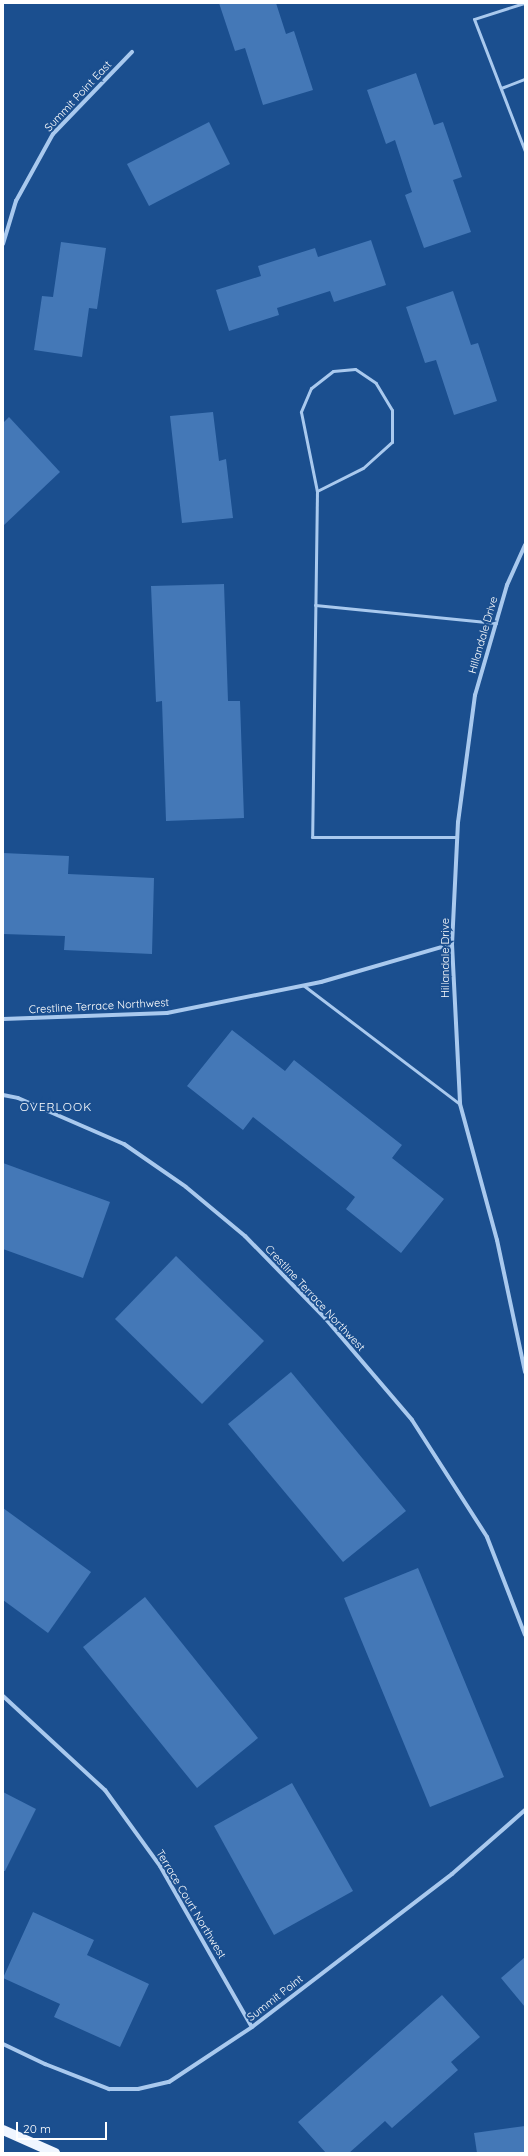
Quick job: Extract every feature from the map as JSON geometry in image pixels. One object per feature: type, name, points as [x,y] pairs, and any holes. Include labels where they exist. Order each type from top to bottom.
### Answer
[{"type":"main road","points":[[3,2130],[54,2153]]},
{"type":"street","name":"Summit Point East","points":[[3,244],[16,201],[52,134],[132,52]]},
{"type":"street","name":"Hillandale Drive","points":[[525,545],[507,585],[475,695],[457,837],[452,944],[460,1104],[497,1240],[525,1372]]},
{"type":"street","name":"Crestline Terrace Northwest","points":[[3,1019],[167,1013],[303,985],[452,944]]},
{"type":"street","name":"Crestline Terrace Northwest","points":[[3,1095],[18,1098],[124,1144],[186,1187],[245,1236],[325,1318],[412,1420],[487,1537],[525,1635]]},
{"type":"street","name":"Terrace Court Northwest","points":[[3,1696],[105,1790],[160,1866],[252,2027]]},
{"type":"street","name":"Summit Point","points":[[3,2044],[45,2064],[109,2089],[138,2089],[169,2082],[252,2027],[452,1874],[525,1810]]},
{"type":"lane","points":[[524,3],[474,19],[525,151]]},
{"type":"lane","points":[[501,88],[525,79]]},
{"type":"lane","points":[[317,491],[363,468],[392,442],[392,410],[376,383],[355,370],[333,371],[311,388],[301,412],[317,491],[312,837],[457,837]]},
{"type":"lane","points":[[316,605],[496,623]]},
{"type":"lane","points":[[303,985],[460,1104]]},
{"type":"building","points":[[219,3],[276,3],[286,34],[294,31],[313,90],[263,105],[245,48],[235,51]]},
{"type":"building","points":[[416,73],[434,125],[443,122],[462,177],[453,180],[471,232],[424,248],[405,195],[412,192],[395,140],[386,144],[367,90]]},
{"type":"building","points":[[209,122],[230,164],[149,206],[127,164]]},
{"type":"building","points":[[371,240],[386,285],[334,302],[330,291],[277,308],[279,315],[229,331],[216,290],[261,276],[258,266],[315,248],[318,257]]},
{"type":"building","points":[[61,242],[106,248],[97,309],[89,308],[82,357],[34,350],[42,296],[53,297]]},
{"type":"building","points":[[453,291],[471,345],[478,343],[497,401],[454,415],[436,360],[425,363],[406,307]]},
{"type":"building","points":[[213,412],[219,461],[226,459],[233,518],[182,523],[170,416]]},
{"type":"building","points":[[9,417],[60,472],[3,526],[3,423]]},
{"type":"building","points":[[224,584],[228,701],[240,701],[244,818],[166,821],[162,701],[156,702],[151,586]]},
{"type":"building","points":[[3,853],[69,856],[68,874],[154,878],[152,954],[64,950],[65,936],[3,934]]},
{"type":"building","points":[[232,1030],[285,1071],[294,1060],[402,1145],[392,1158],[444,1199],[401,1253],[346,1209],[355,1197],[253,1117],[243,1130],[187,1086]]},
{"type":"building","points":[[3,1163],[110,1202],[83,1278],[3,1249]]},
{"type":"building","points":[[176,1256],[264,1341],[202,1404],[115,1319]]},
{"type":"building","points":[[291,1372],[406,1511],[343,1562],[228,1424]]},
{"type":"building","points":[[3,1508],[91,1572],[48,1633],[3,1600]]},
{"type":"building","points":[[418,1568],[504,1777],[430,1807],[344,1598]]},
{"type":"building","points":[[145,1597],[258,1738],[197,1788],[83,1647]]},
{"type":"building","points":[[292,1783],[353,1891],[274,1935],[214,1826]]},
{"type":"building","points":[[3,1792],[36,1809],[5,1871],[3,1871]]},
{"type":"building","points":[[33,1912],[94,1940],[87,1955],[149,1984],[120,2047],[54,2017],[60,2004],[3,1978]]},
{"type":"building","points":[[525,1957],[525,2007],[501,1978]]},
{"type":"building","points":[[442,1995],[480,2037],[451,2062],[458,2070],[392,2128],[385,2121],[349,2153],[326,2153],[298,2122]]},
{"type":"building","points":[[525,2126],[525,2153],[477,2153],[474,2133]]},
{"type":"district","name":"OVERLOOK","points":[[56,1107]]}]
